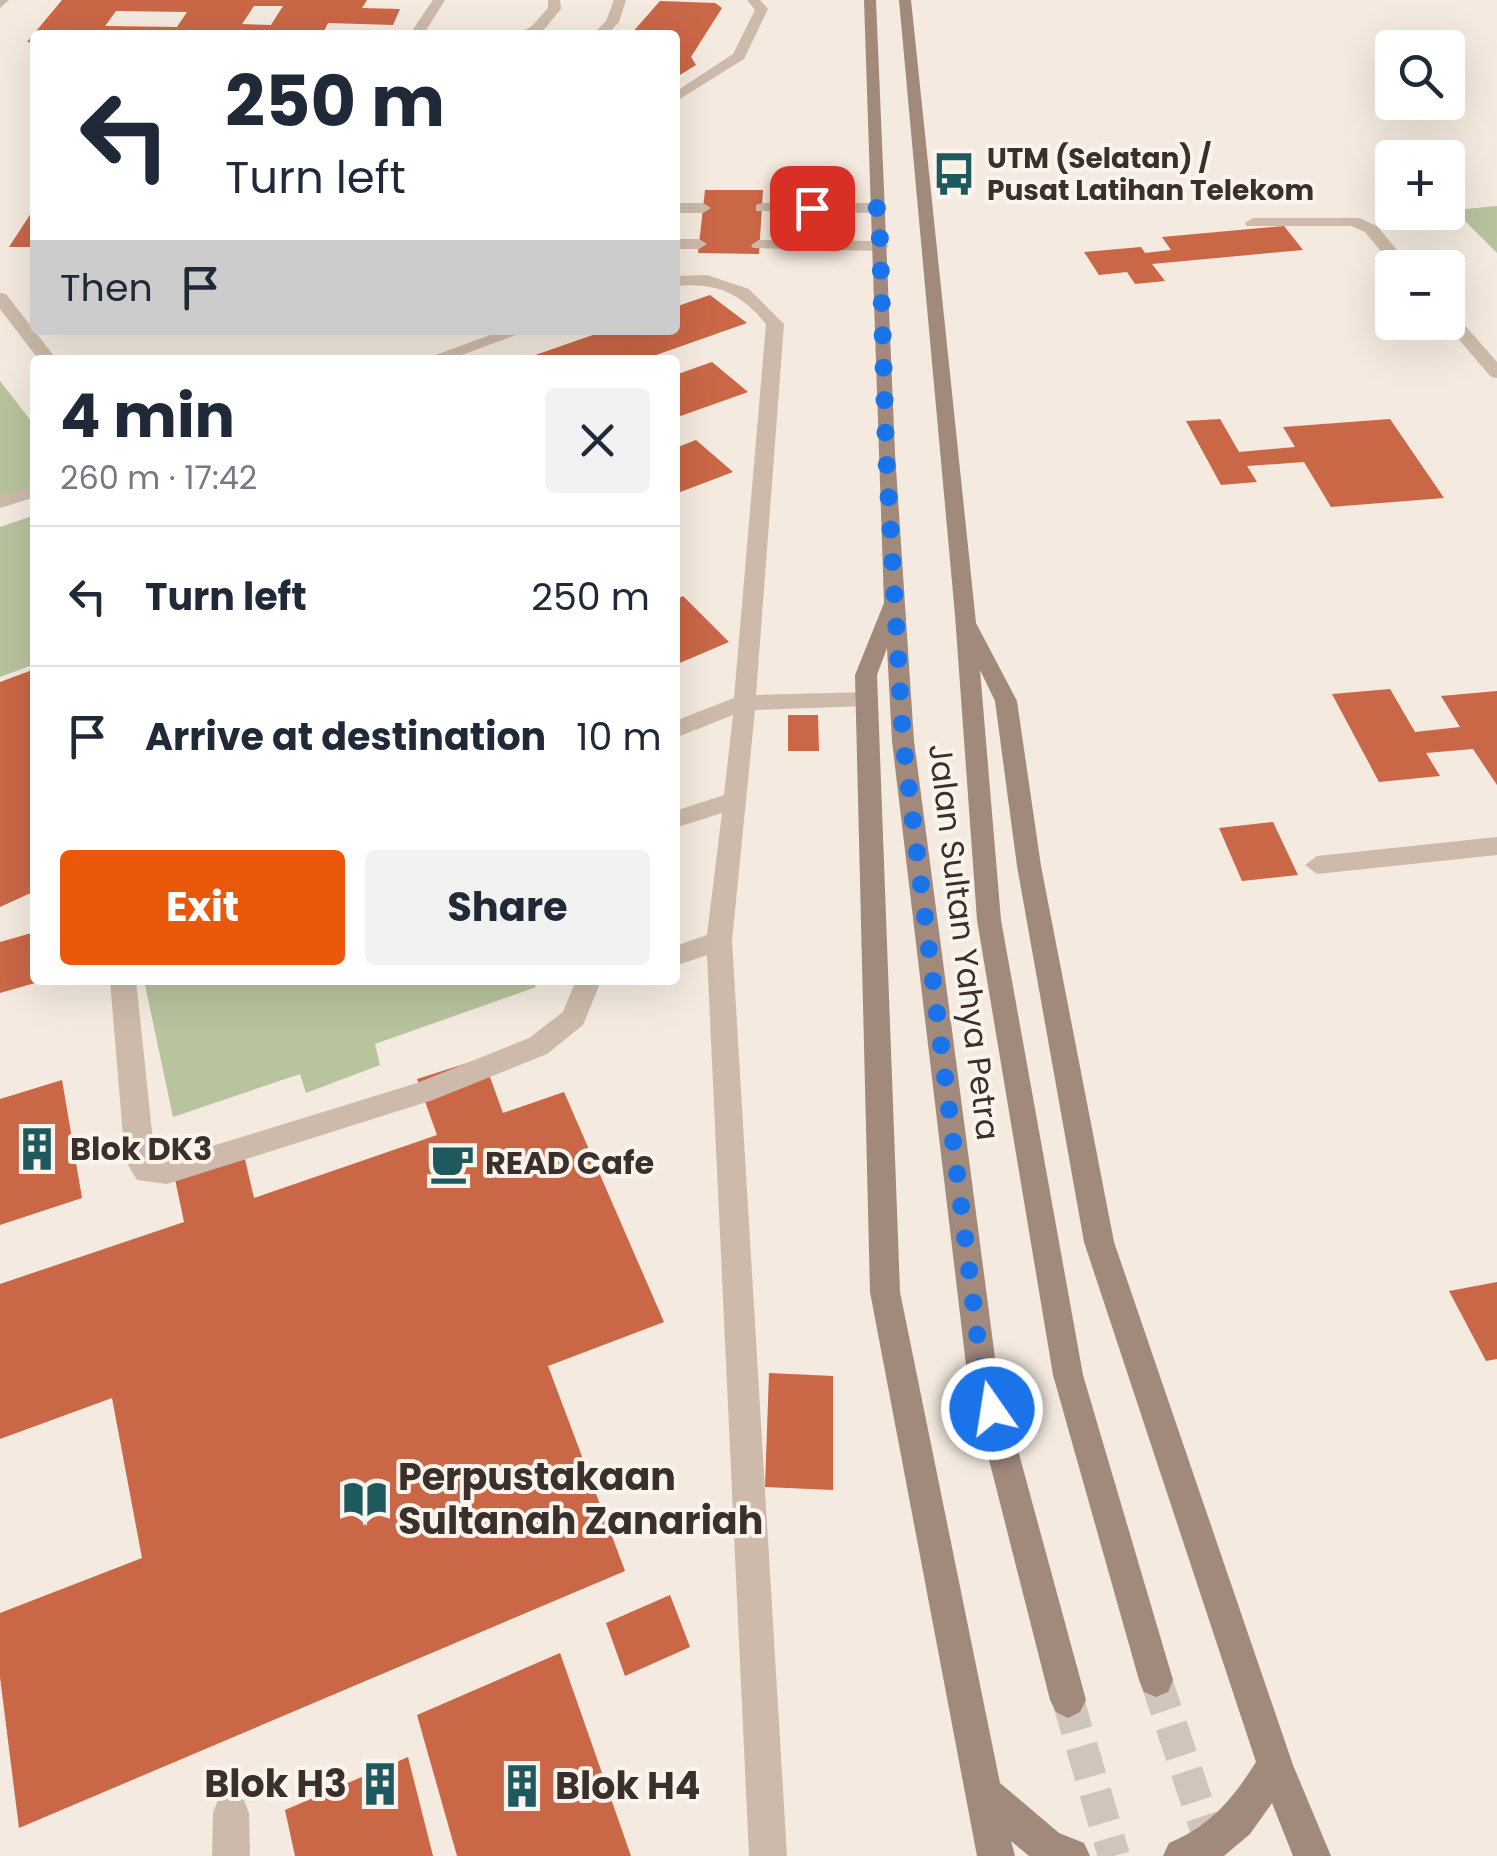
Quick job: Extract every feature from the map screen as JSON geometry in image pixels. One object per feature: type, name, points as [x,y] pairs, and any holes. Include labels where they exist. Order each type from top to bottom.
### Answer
[{"type":"main road","name":"Jalan Sultan Yahya Petra","points":[[870,0],[886,453],[903,741],[982,1373],[1068,1700]]},
{"type":"main road","name":"Jalan Sultan Yahya Petra","points":[[905,0],[965,615],[989,920],[1068,1375],[1156,1680]]},
{"type":"main road","points":[[896,594],[866,675],[885,1292],[996,1856]]},
{"type":"main road","points":[[965,615],[1006,701],[1029,866],[1099,1242],[1275,1765],[1312,1856]]},
{"type":"main road","points":[[1182,1856],[1211,1847],[1243,1816],[1275,1765]]},
{"type":"main road","points":[[981,1792],[1047,1847],[1071,1856]]},
{"type":"lane","points":[[419,30],[438,0]]},
{"type":"lane","points":[[534,30],[555,9],[554,0]]},
{"type":"lane","points":[[604,30],[612,22],[620,0]]},
{"type":"lane","points":[[680,95],[739,56],[762,9],[753,0]]},
{"type":"lane","points":[[680,208],[703,208]]},
{"type":"lane","points":[[762,208],[879,208]]},
{"type":"lane","points":[[1253,224],[1353,221],[1371,229],[1389,250]]},
{"type":"lane","points":[[680,244],[699,244]]},
{"type":"lane","points":[[759,245],[881,246]]},
{"type":"lane","points":[[680,280],[696,278],[730,284],[755,297],[775,324],[719,942],[768,1856]]},
{"type":"lane","points":[[0,298],[44,355]]},
{"type":"lane","points":[[446,355],[506,335]]},
{"type":"lane","points":[[1465,337],[1497,374]]},
{"type":"lane","points":[[0,502],[30,493]]},
{"type":"lane","points":[[680,728],[742,703],[867,699]]},
{"type":"lane","points":[[680,818],[734,800]]},
{"type":"lane","points":[[1317,865],[1497,846]]},
{"type":"lane","points":[[680,954],[719,942]]},
{"type":"lane","points":[[123,985],[138,1160],[147,1172],[167,1172],[423,1092],[538,1046],[574,1018],[590,985]]},
{"type":"lane","points":[[231,1812],[232,1856]]},
{"type":"green space","points":[[1497,206],[1497,253],[1465,221],[1465,209]]},
{"type":"green space","points":[[0,381],[30,420],[30,488],[0,497]]},
{"type":"green space","points":[[30,517],[30,666],[0,677],[0,527]]},
{"type":"green space","points":[[145,985],[536,987],[375,1044],[380,1065],[306,1093],[300,1074],[173,1117]]},
{"type":"building","points":[[62,0],[367,0],[362,8],[400,9],[393,25],[328,23],[324,30],[37,30]],"holes":[[[254,6],[283,6],[271,25],[242,24]],[[116,11],[187,12],[177,27],[105,26]]]},
{"type":"building","points":[[660,1],[715,3],[722,8],[691,57],[696,65],[680,75],[680,30],[634,30]]},
{"type":"building","points":[[705,190],[763,190],[759,254],[698,253]]},
{"type":"building","points":[[30,215],[30,247],[9,247]]},
{"type":"building","points":[[1284,226],[1303,250],[1152,264],[1165,281],[1135,284],[1127,272],[1099,275],[1084,252],[1141,247],[1145,253],[1171,250],[1162,237]]},
{"type":"building","points":[[710,295],[747,323],[656,355],[535,355],[593,335],[680,335],[680,305]]},
{"type":"building","points":[[712,362],[748,392],[680,416],[680,373]]},
{"type":"building","points":[[1220,419],[1239,452],[1295,447],[1283,427],[1390,419],[1444,498],[1331,507],[1304,462],[1247,466],[1257,482],[1221,485],[1186,421]]},
{"type":"building","points":[[696,440],[733,472],[680,492],[680,446]]},
{"type":"building","points":[[683,596],[729,642],[680,663]]},
{"type":"building","points":[[30,671],[30,893],[0,907],[0,682]]},
{"type":"building","points":[[1390,689],[1415,732],[1460,727],[1441,696],[1497,691],[1497,785],[1473,749],[1426,753],[1440,776],[1379,782],[1332,694]]},
{"type":"building","points":[[788,715],[818,715],[819,751],[788,751]]},
{"type":"building","points":[[1273,822],[1298,875],[1242,881],[1219,828]]},
{"type":"building","points":[[30,933],[30,984],[0,993],[0,942]]},
{"type":"building","name":"Perpustakaan Sultanah Zanariah","points":[[483,1058],[503,1113],[564,1092],[664,1322],[548,1366],[625,1571],[19,1828],[0,1677],[0,1613],[142,1558],[112,1398],[0,1439],[0,1284],[184,1222],[171,1160],[240,1138],[254,1198],[437,1135],[417,1079]]},
{"type":"building","name":"Blok DK3","points":[[62,1080],[82,1198],[0,1225],[0,1099]]},
{"type":"building","points":[[1497,1282],[1497,1359],[1486,1361],[1449,1291]]},
{"type":"building","points":[[769,1373],[833,1376],[833,1490],[765,1487]]},
{"type":"building","points":[[670,1595],[690,1647],[625,1676],[606,1623]]},
{"type":"building","name":"Blok H4","points":[[560,1653],[631,1856],[457,1856],[417,1715]]},
{"type":"building","name":"Blok H3","points":[[408,1757],[433,1856],[295,1856],[285,1810]]},
{"type":"tunnel","points":[[1156,1680],[1215,1856]]},
{"type":"tunnel","points":[[1068,1700],[1114,1856]]},
{"type":"place","name":"UTM (Selatan) / Pusat Latihan Telekom","points":[[954,174]]},
{"type":"place","name":"Blok DK3","points":[[37,1149]]},
{"type":"place","name":"READ Cafe","points":[[452,1163]]},
{"type":"place","name":"Perpustakaan Sultanah Zanariah","points":[[365,1499]]},
{"type":"place","name":"Blok H3","points":[[380,1784]]},
{"type":"place","name":"Blok H4","points":[[522,1786]]},
{"type":"route","points":[[812,208],[879,208],[886,453],[903,741],[982,1373],[992,1409]]}]
